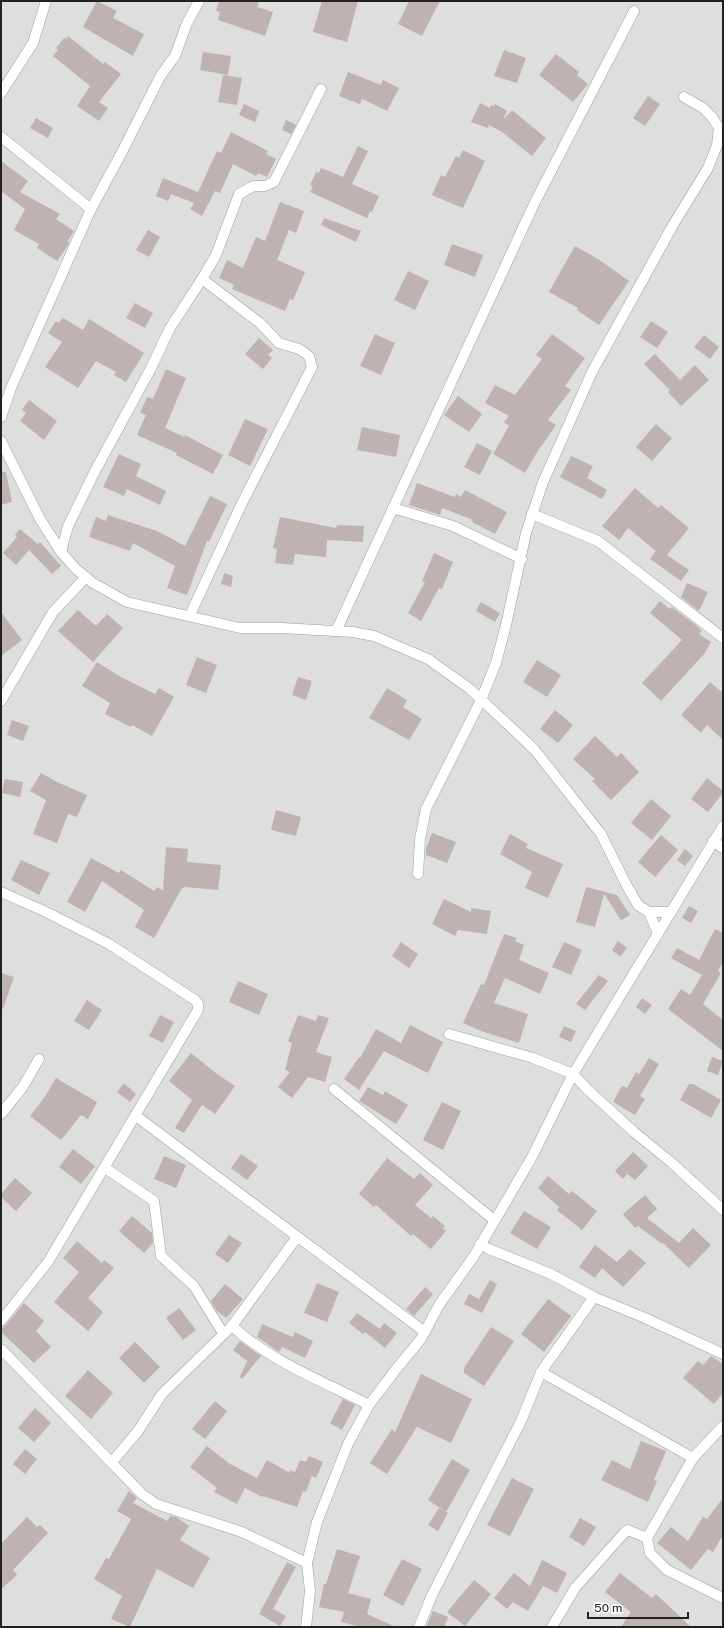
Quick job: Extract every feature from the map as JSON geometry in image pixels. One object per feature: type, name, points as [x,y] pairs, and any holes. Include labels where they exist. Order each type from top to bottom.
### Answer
[{"type":"street","points":[[1,93],[33,43],[46,1]]},
{"type":"street","points":[[1,417],[11,388],[91,209],[161,75],[175,56],[188,23],[199,1]]},
{"type":"street","points":[[336,631],[535,202],[634,11]]},
{"type":"street","points":[[61,552],[68,526],[95,471],[150,370],[170,328],[216,255],[239,194],[254,186],[265,186],[274,182],[321,89]]},
{"type":"street","points":[[418,874],[420,838],[426,809],[481,700],[496,663],[532,514],[543,482],[592,372],[673,225],[720,148],[719,128],[712,117],[703,108],[684,97]]},
{"type":"street","points":[[1,137],[91,209]]},
{"type":"street","points":[[190,615],[243,502],[312,367],[309,356],[299,349],[279,343],[260,323],[202,279]]},
{"type":"street","points":[[1,441],[40,519],[61,552],[76,569],[86,577],[127,602],[190,615],[240,628],[353,632],[374,636],[428,659],[470,689],[534,749],[571,793],[601,834],[627,886],[638,904],[649,912],[658,934]]},
{"type":"street","points":[[393,508],[453,526],[522,559]]},
{"type":"street","points":[[532,514],[598,541],[723,638]]},
{"type":"street","points":[[1,701],[53,612],[86,577]]},
{"type":"street","points":[[306,1627],[310,1591],[307,1564],[316,1522],[348,1444],[369,1405],[421,1339],[439,1305],[474,1256],[532,1157],[573,1074],[613,1005],[723,826]]},
{"type":"street","points":[[713,842],[723,848]]},
{"type":"street","points":[[1,892],[44,911],[109,944],[195,1000],[198,1004],[198,1010],[48,1262],[1,1321]]},
{"type":"street","points":[[649,912],[670,912]]},
{"type":"street","points":[[449,1034],[533,1058],[573,1074],[588,1090],[634,1132],[672,1163],[723,1210]]},
{"type":"street","points":[[1,1114],[22,1088],[39,1059]]},
{"type":"street","points":[[334,1090],[494,1220]]},
{"type":"street","points":[[136,1116],[425,1332]]},
{"type":"street","points":[[105,1168],[154,1201],[161,1256],[194,1286],[221,1330],[228,1329],[266,1352],[369,1405]]},
{"type":"street","points":[[112,1462],[138,1431],[162,1394],[228,1329],[297,1237]]},
{"type":"street","points":[[480,1244],[551,1274],[594,1297],[645,1318],[723,1354]]},
{"type":"street","points":[[419,1627],[432,1595],[520,1421],[540,1372],[594,1297]]},
{"type":"street","points":[[1,1349],[142,1494],[156,1504],[242,1532],[307,1564]]},
{"type":"street","points":[[540,1372],[693,1458]]},
{"type":"street","points":[[723,1426],[693,1458],[647,1538],[650,1553],[666,1570],[723,1598]]},
{"type":"street","points":[[552,1627],[575,1588],[625,1532],[628,1530],[647,1538]]},
{"type":"shaded area","points":[[1,1],[723,1],[723,1627],[1,1627]]},
{"type":"building","points":[[97,1],[117,11],[113,18],[144,34],[133,56],[83,27]]},
{"type":"building","points":[[219,1],[259,1],[257,7],[273,12],[265,36],[218,20],[220,12],[216,11]]},
{"type":"building","points":[[322,1],[358,1],[347,42],[313,32]]},
{"type":"building","points":[[409,1],[440,1],[422,36],[398,24]]},
{"type":"building","points":[[68,36],[103,64],[105,62],[121,74],[99,102],[108,108],[99,121],[77,106],[90,86],[53,56],[58,50],[56,48],[64,38],[66,39]]},
{"type":"building","points":[[504,50],[526,58],[517,83],[494,76]]},
{"type":"building","points":[[203,52],[231,56],[228,75],[200,70]]},
{"type":"building","points":[[556,54],[579,72],[577,75],[588,84],[573,102],[539,75]]},
{"type":"building","points":[[348,72],[381,85],[383,80],[399,88],[387,111],[362,99],[360,104],[339,96]]},
{"type":"building","points":[[223,75],[242,78],[237,105],[218,102]]},
{"type":"building","points":[[648,96],[660,104],[645,126],[633,118]]},
{"type":"building","points":[[480,103],[490,108],[491,105],[494,106],[495,104],[507,111],[503,120],[512,110],[546,138],[532,156],[502,132],[489,125],[488,128],[471,122]]},
{"type":"building","points":[[244,104],[259,111],[255,122],[239,115]]},
{"type":"building","points":[[36,118],[53,128],[48,138],[30,128]]},
{"type":"building","points":[[286,120],[296,125],[291,134],[282,130]]},
{"type":"building","points":[[231,132],[268,151],[266,154],[276,159],[267,177],[258,173],[256,176],[233,164],[220,193],[215,191],[202,216],[190,209],[194,203],[171,194],[168,201],[156,196],[163,178],[198,192],[217,151],[221,153]]},
{"type":"building","points":[[358,146],[368,151],[352,184],[379,196],[372,212],[370,211],[367,218],[310,192],[313,186],[310,185],[316,172],[319,173],[321,168],[343,177]]},
{"type":"building","points":[[463,150],[485,161],[463,208],[432,195],[441,175],[445,177],[456,156],[459,158]]},
{"type":"building","points":[[1,161],[28,181],[20,192],[60,214],[56,219],[74,231],[68,241],[67,247],[57,261],[37,248],[39,244],[14,230],[25,209],[1,191]]},
{"type":"building","points":[[280,202],[304,211],[296,233],[289,230],[277,260],[305,272],[293,300],[290,299],[285,311],[232,289],[234,285],[219,278],[227,260],[243,268],[256,237],[265,241]]},
{"type":"building","points":[[324,218],[361,231],[356,242],[321,225]]},
{"type":"building","points":[[148,230],[160,237],[149,257],[136,250]]},
{"type":"building","points":[[452,244],[483,255],[475,277],[444,265]]},
{"type":"building","points":[[575,246],[598,259],[629,281],[599,325],[577,310],[578,308],[549,292]]},
{"type":"building","points":[[408,271],[429,281],[415,310],[394,300]]},
{"type":"building","points":[[135,303],[153,313],[145,328],[126,318]]},
{"type":"building","points":[[63,318],[83,330],[89,319],[144,353],[126,382],[114,375],[116,372],[96,361],[78,388],[45,367],[62,342],[48,333],[56,321],[59,323]]},
{"type":"building","points":[[651,321],[668,332],[657,348],[640,337]]},
{"type":"building","points":[[375,334],[395,343],[381,375],[360,366]]},
{"type":"building","points":[[552,334],[585,358],[565,386],[571,390],[548,420],[556,425],[540,447],[525,473],[493,454],[509,426],[504,422],[509,416],[485,403],[495,385],[515,395],[542,359],[536,355]]},
{"type":"building","points":[[704,335],[719,347],[710,359],[694,347]]},
{"type":"building","points":[[259,338],[273,350],[268,355],[272,358],[263,369],[245,354]]},
{"type":"building","points":[[655,354],[680,380],[695,365],[709,380],[681,406],[668,392],[670,390],[644,364]]},
{"type":"building","points":[[166,369],[186,378],[165,428],[184,437],[185,435],[223,455],[213,474],[176,455],[177,453],[137,435],[146,415],[140,413],[147,397],[153,399]]},
{"type":"building","points":[[458,396],[482,414],[469,432],[444,415]]},
{"type":"building","points":[[29,400],[57,421],[44,440],[20,421],[26,413],[22,410]]},
{"type":"building","points":[[245,419],[268,429],[250,466],[228,455]]},
{"type":"building","points":[[656,424],[672,438],[652,461],[636,447]]},
{"type":"building","points":[[362,427],[400,435],[396,457],[357,450]]},
{"type":"building","points":[[477,443],[492,451],[480,475],[464,467]]},
{"type":"building","points":[[119,454],[141,464],[136,476],[166,491],[160,505],[127,489],[124,496],[103,487]]},
{"type":"building","points":[[571,456],[593,466],[587,478],[607,490],[602,499],[560,477]]},
{"type":"building","points":[[1,472],[6,472],[12,502],[1,505]]},
{"type":"building","points":[[417,483],[455,497],[456,494],[461,497],[465,490],[507,512],[495,534],[472,522],[473,520],[442,508],[440,515],[409,505]]},
{"type":"building","points":[[635,488],[658,508],[661,505],[689,528],[667,555],[689,570],[681,581],[650,559],[656,551],[628,528],[619,540],[602,526]]},
{"type":"building","points":[[210,496],[227,504],[209,542],[207,541],[187,595],[167,588],[175,566],[133,543],[130,551],[89,537],[96,517],[106,521],[108,515],[157,531],[185,546]]},
{"type":"building","points":[[280,517],[336,528],[337,525],[364,526],[363,542],[327,540],[326,557],[295,554],[293,565],[275,563],[277,549],[273,548]]},
{"type":"building","points":[[20,529],[38,544],[40,542],[61,566],[52,574],[29,550],[16,565],[3,553],[17,537],[15,535]]},
{"type":"building","points":[[434,553],[453,562],[442,589],[439,588],[421,621],[408,613],[425,582],[422,581]]},
{"type":"building","points":[[224,573],[233,576],[231,587],[221,584]]},
{"type":"building","points":[[687,583],[708,592],[699,611],[681,597]]},
{"type":"building","points":[[660,601],[670,609],[672,607],[697,626],[702,631],[699,634],[711,642],[704,654],[661,701],[642,683],[682,640],[650,613]]},
{"type":"building","points":[[481,602],[500,613],[495,622],[476,611]]},
{"type":"building","points":[[78,610],[96,626],[107,614],[123,628],[93,662],[58,631]]},
{"type":"building","points":[[1,612],[22,640],[1,656]]},
{"type":"building","points":[[197,657],[217,665],[206,693],[186,685]]},
{"type":"building","points":[[537,660],[561,675],[547,697],[523,682]]},
{"type":"building","points":[[97,662],[119,676],[155,694],[159,688],[174,697],[152,736],[132,725],[131,727],[105,714],[110,703],[82,686]]},
{"type":"building","points":[[298,677],[312,681],[306,700],[292,695]]},
{"type":"building","points":[[710,682],[723,693],[723,740],[707,725],[701,733],[681,715]]},
{"type":"building","points":[[387,688],[407,700],[403,707],[422,719],[409,740],[369,718]]},
{"type":"building","points":[[555,710],[573,725],[558,743],[540,729]]},
{"type":"building","points":[[12,720],[29,726],[23,741],[7,735]]},
{"type":"building","points":[[595,736],[617,757],[621,753],[639,772],[611,800],[592,781],[595,779],[573,759]]},
{"type":"building","points":[[41,773],[57,782],[87,795],[77,817],[68,814],[57,843],[33,834],[46,800],[30,791]]},
{"type":"building","points":[[707,778],[723,791],[708,812],[691,799]]},
{"type":"building","points":[[5,779],[23,782],[20,797],[2,793]]},
{"type":"building","points":[[651,799],[671,816],[652,840],[631,823]]},
{"type":"building","points":[[276,810],[301,817],[296,836],[271,830]]},
{"type":"building","points":[[432,833],[456,842],[447,863],[426,855],[426,848]]},
{"type":"building","points":[[510,834],[528,844],[526,848],[563,864],[548,898],[525,888],[532,872],[500,854]]},
{"type":"building","points":[[661,835],[678,850],[655,877],[638,862]]},
{"type":"building","points":[[166,847],[188,849],[187,862],[221,865],[218,890],[182,888],[154,938],[135,927],[144,910],[102,881],[85,912],[67,902],[91,858],[119,873],[121,870],[154,891],[157,887],[163,890]]},
{"type":"building","points":[[685,849],[693,856],[685,866],[677,860]]},
{"type":"building","points":[[21,860],[50,873],[39,895],[11,880]]},
{"type":"building","points":[[586,887],[617,895],[630,915],[621,920],[604,894],[595,927],[576,922]]},
{"type":"building","points":[[444,899],[471,912],[471,908],[491,911],[487,934],[458,930],[455,936],[432,924]]},
{"type":"building","points":[[689,906],[698,911],[691,923],[682,918]]},
{"type":"building","points":[[715,929],[723,933],[723,961],[718,971],[721,973],[703,1004],[723,1020],[723,1051],[668,1009],[681,989],[690,995],[702,975],[671,958],[677,948],[699,960]]},
{"type":"building","points":[[504,934],[517,938],[515,941],[524,945],[519,960],[549,973],[540,994],[505,978],[494,1003],[528,1014],[519,1043],[481,1031],[463,1023],[481,984],[484,985]]},
{"type":"building","points":[[618,941],[627,948],[620,957],[612,950]]},
{"type":"building","points":[[401,942],[418,954],[409,968],[392,956]]},
{"type":"building","points":[[564,942],[582,950],[571,975],[552,967]]},
{"type":"building","points":[[1,973],[14,977],[3,1009],[1,1008]]},
{"type":"building","points":[[599,975],[608,981],[585,1010],[576,1004]]},
{"type":"building","points":[[238,981],[268,994],[259,1015],[229,1002]]},
{"type":"building","points":[[642,998],[652,1005],[645,1014],[636,1007]]},
{"type":"building","points":[[87,1000],[102,1010],[89,1030],[74,1021]]},
{"type":"building","points":[[160,1015],[174,1022],[163,1043],[149,1036]]},
{"type":"building","points":[[298,1015],[316,1021],[318,1015],[329,1018],[316,1052],[332,1057],[325,1082],[308,1077],[292,1098],[278,1087],[290,1072],[285,1070],[292,1043],[288,1041]]},
{"type":"building","points":[[410,1025],[443,1042],[428,1073],[384,1051],[359,1090],[344,1079],[359,1057],[360,1058],[376,1029],[401,1043]]},
{"type":"building","points":[[564,1026],[576,1031],[571,1042],[559,1037]]},
{"type":"building","points":[[191,1053],[217,1074],[235,1086],[215,1114],[202,1105],[184,1133],[175,1128],[192,1100],[169,1081]]},
{"type":"building","points":[[712,1057],[723,1061],[718,1075],[707,1071]]},
{"type":"building","points":[[649,1058],[659,1064],[640,1096],[645,1099],[635,1115],[613,1102],[622,1086],[627,1088],[636,1072],[639,1074]]},
{"type":"building","points":[[56,1078],[97,1102],[88,1119],[81,1115],[61,1140],[30,1116],[44,1098]]},
{"type":"building","points":[[124,1083],[136,1094],[130,1102],[117,1092]]},
{"type":"building","points":[[689,1084],[693,1084],[721,1100],[711,1118],[680,1100]]},
{"type":"building","points":[[368,1087],[383,1095],[385,1091],[408,1105],[396,1124],[359,1101]]},
{"type":"building","points":[[442,1102],[461,1111],[443,1150],[423,1140]]},
{"type":"building","points":[[73,1149],[95,1166],[81,1184],[59,1167]]},
{"type":"building","points":[[633,1152],[648,1166],[635,1180],[627,1174],[623,1179],[615,1171]]},
{"type":"building","points":[[241,1154],[258,1166],[247,1180],[231,1168]]},
{"type":"building","points":[[164,1156],[186,1165],[176,1188],[154,1179]]},
{"type":"building","points":[[387,1158],[414,1179],[420,1173],[433,1185],[415,1205],[431,1218],[433,1216],[445,1226],[443,1228],[446,1231],[431,1249],[413,1234],[411,1236],[376,1205],[374,1207],[359,1194]]},
{"type":"building","points":[[548,1176],[569,1194],[572,1191],[597,1211],[582,1230],[557,1210],[559,1207],[538,1188]]},
{"type":"building","points":[[15,1178],[32,1193],[16,1211],[1,1197],[1,1194]]},
{"type":"building","points":[[645,1195],[657,1209],[647,1218],[679,1243],[693,1228],[711,1245],[689,1268],[663,1243],[662,1244],[638,1226],[635,1228],[623,1214]]},
{"type":"building","points":[[524,1211],[551,1227],[537,1249],[510,1233]]},
{"type":"building","points":[[132,1216],[152,1233],[153,1243],[144,1253],[119,1231]]},
{"type":"building","points":[[229,1235],[242,1243],[228,1263],[215,1254]]},
{"type":"building","points":[[77,1241],[102,1263],[104,1260],[114,1268],[88,1298],[103,1312],[88,1331],[54,1302],[79,1272],[63,1258]]},
{"type":"building","points":[[595,1245],[617,1262],[630,1249],[646,1263],[623,1287],[602,1268],[595,1278],[579,1267]]},
{"type":"building","points":[[490,1280],[497,1284],[482,1313],[464,1304],[469,1294],[479,1299]]},
{"type":"building","points":[[317,1283],[339,1292],[327,1322],[304,1313]]},
{"type":"building","points":[[225,1284],[243,1299],[226,1318],[216,1310],[211,1301]]},
{"type":"building","points":[[425,1287],[433,1294],[414,1316],[406,1309]]},
{"type":"building","points":[[548,1299],[571,1316],[544,1352],[521,1334]]},
{"type":"building","points":[[24,1303],[44,1321],[36,1331],[51,1347],[34,1363],[1,1332],[1,1329]]},
{"type":"building","points":[[179,1308],[196,1330],[183,1340],[166,1318]]},
{"type":"building","points":[[357,1313],[380,1329],[384,1323],[397,1333],[385,1348],[365,1332],[363,1334],[349,1323]]},
{"type":"building","points":[[262,1324],[293,1337],[295,1332],[313,1341],[305,1358],[282,1347],[279,1352],[257,1337]]},
{"type":"building","points":[[491,1327],[514,1341],[484,1386],[464,1373],[464,1368]]},
{"type":"building","points":[[240,1341],[261,1356],[242,1379],[240,1377],[247,1361],[233,1350]]},
{"type":"building","points":[[135,1342],[160,1367],[144,1383],[119,1358]]},
{"type":"building","points":[[711,1356],[723,1364],[723,1393],[714,1404],[683,1378],[698,1361],[703,1365]]},
{"type":"building","points":[[88,1370],[113,1393],[91,1419],[65,1396]]},
{"type":"building","points":[[421,1374],[472,1399],[451,1443],[417,1427],[387,1474],[370,1463],[392,1429],[395,1432]]},
{"type":"building","points":[[343,1399],[355,1405],[342,1430],[330,1423]]},
{"type":"building","points":[[215,1401],[227,1411],[205,1439],[192,1429]]},
{"type":"building","points":[[35,1408],[51,1423],[34,1442],[18,1428]]},
{"type":"building","points":[[641,1441],[666,1451],[654,1480],[657,1481],[648,1502],[601,1480],[612,1460],[630,1469]]},
{"type":"building","points":[[207,1446],[230,1464],[257,1478],[267,1460],[290,1473],[290,1470],[295,1472],[300,1460],[306,1462],[309,1456],[323,1462],[316,1478],[312,1476],[306,1492],[303,1491],[297,1507],[263,1496],[262,1497],[245,1488],[237,1504],[214,1492],[217,1488],[190,1467]]},
{"type":"building","points":[[25,1449],[37,1459],[25,1474],[13,1464]]},
{"type":"building","points":[[452,1459],[470,1470],[446,1512],[428,1500]]},
{"type":"building","points":[[512,1478],[534,1489],[510,1536],[487,1525]]},
{"type":"building","points":[[129,1491],[137,1498],[133,1503],[167,1521],[170,1516],[176,1517],[189,1526],[180,1540],[210,1558],[193,1588],[157,1569],[130,1627],[111,1619],[122,1596],[94,1579],[106,1558],[109,1559],[131,1519],[117,1511]]},
{"type":"building","points":[[723,1498],[723,1535],[713,1552],[708,1549],[691,1570],[657,1543],[671,1527],[688,1541],[703,1517],[707,1519]]},
{"type":"building","points":[[439,1508],[448,1513],[438,1531],[428,1525]]},
{"type":"building","points":[[27,1517],[37,1527],[40,1525],[48,1533],[13,1570],[17,1575],[1,1589],[1,1544]]},
{"type":"building","points":[[580,1518],[596,1527],[584,1546],[569,1537]]},
{"type":"building","points":[[337,1549],[360,1556],[348,1593],[371,1599],[367,1614],[396,1627],[361,1627],[341,1622],[344,1612],[319,1607],[324,1584],[326,1584]]},
{"type":"building","points":[[402,1559],[422,1569],[403,1606],[383,1595]]},
{"type":"building","points":[[542,1560],[567,1573],[557,1593],[543,1586],[528,1611],[513,1602],[507,1609],[494,1598],[514,1573],[530,1586]]},
{"type":"building","points":[[287,1562],[296,1567],[273,1609],[286,1616],[280,1626],[259,1614]]},
{"type":"building","points":[[620,1573],[652,1598],[656,1594],[691,1627],[621,1627],[631,1612],[605,1592]]},
{"type":"building","points":[[474,1580],[491,1594],[465,1626],[447,1612]]},
{"type":"building","points":[[433,1611],[448,1617],[444,1627],[432,1627],[427,1625]]}]
